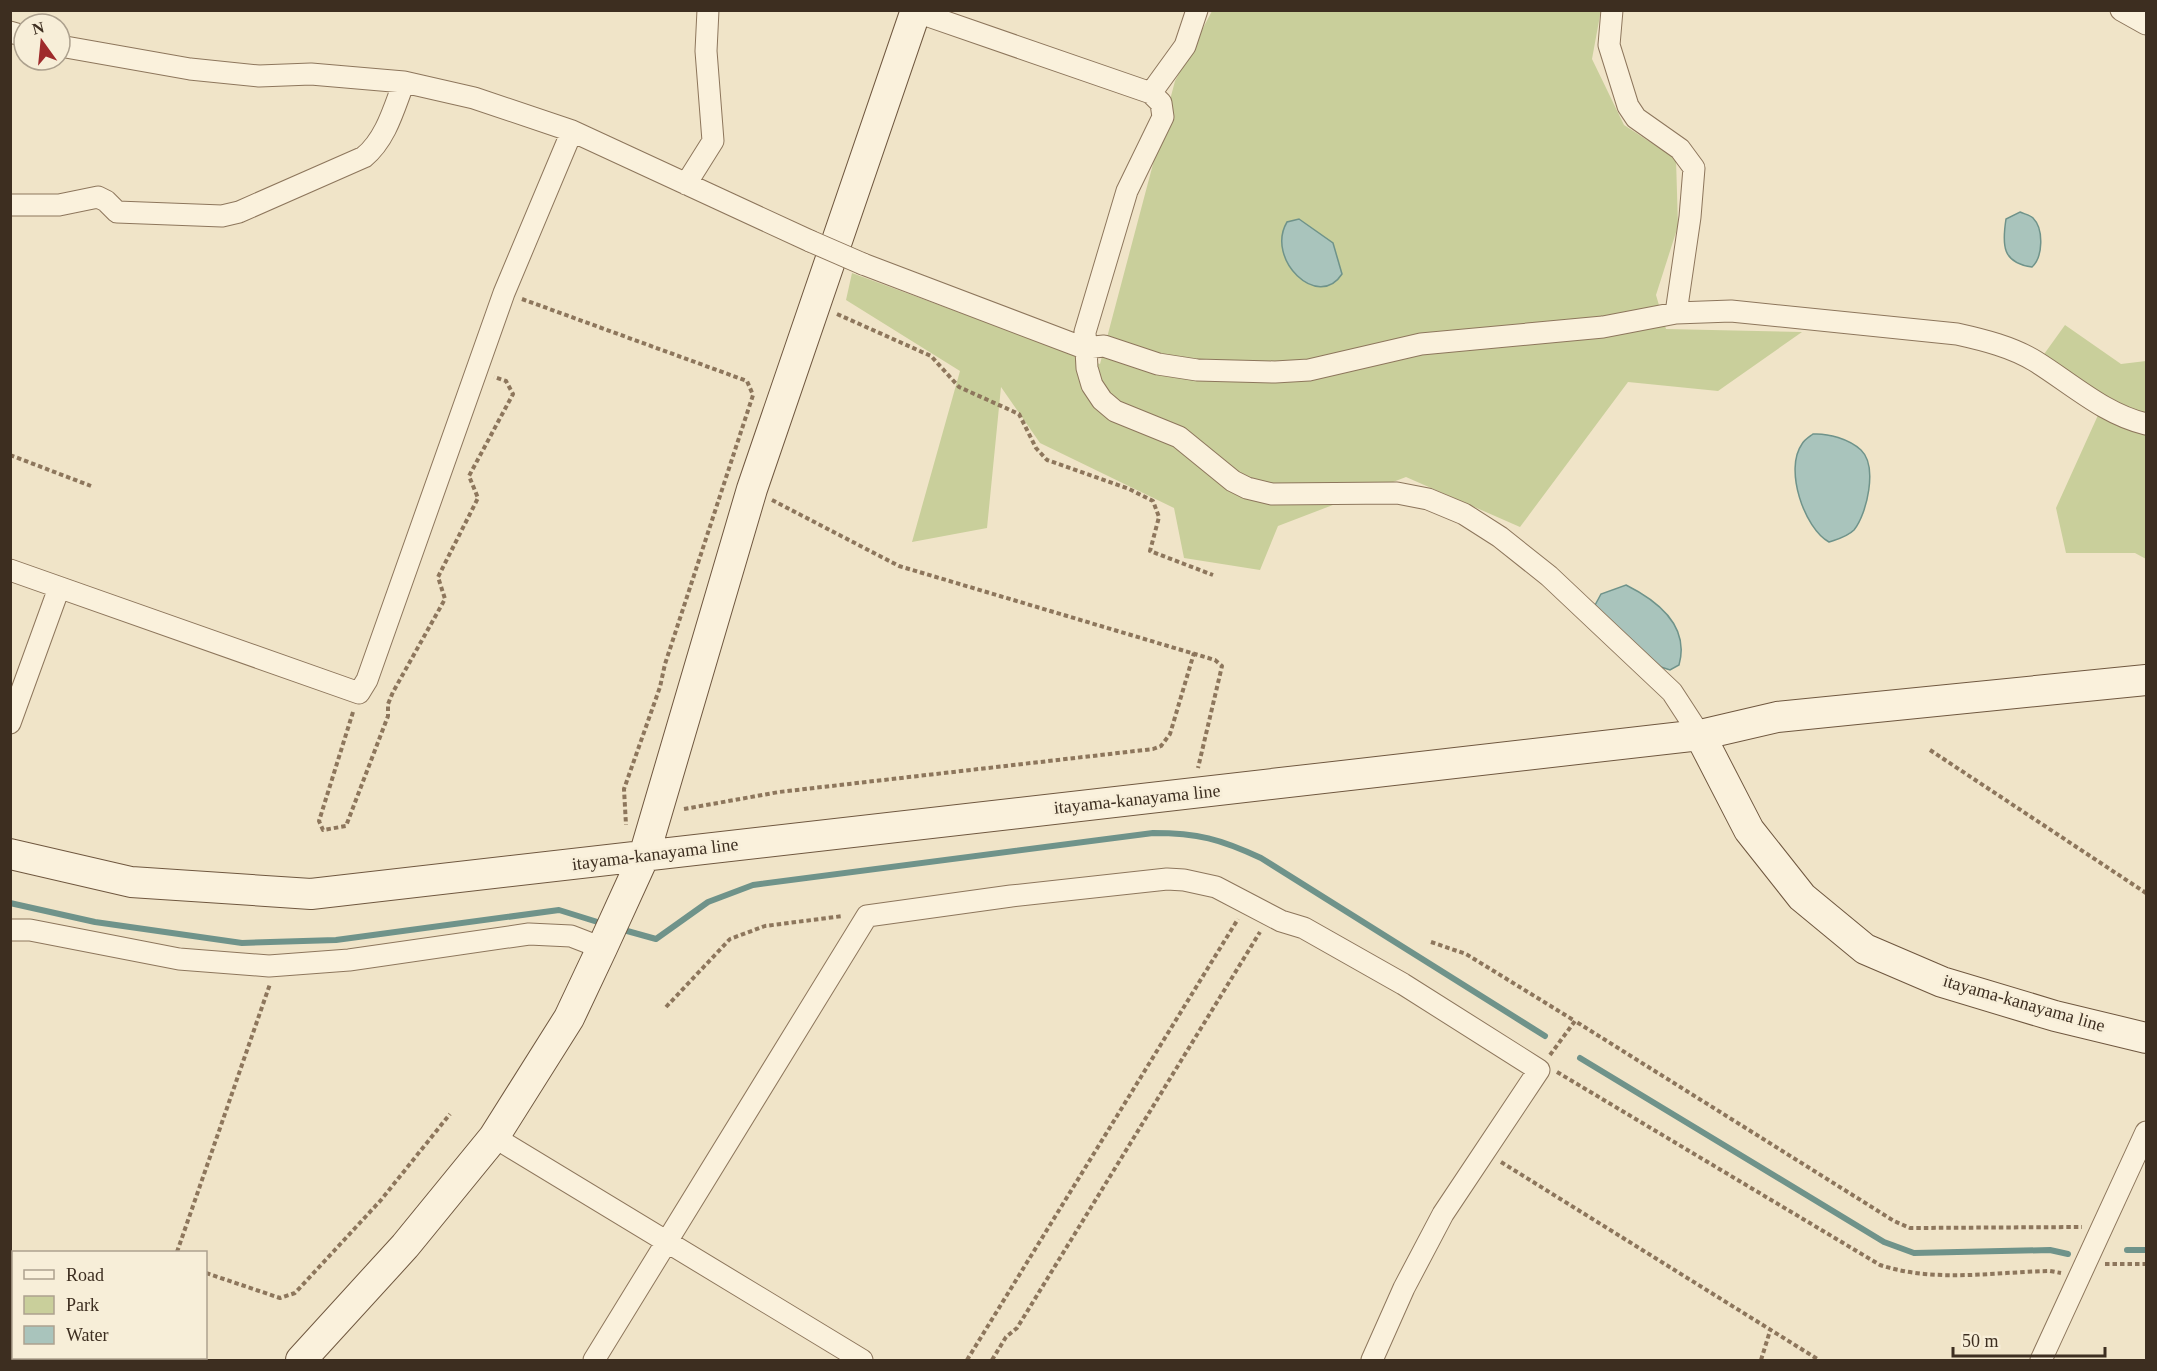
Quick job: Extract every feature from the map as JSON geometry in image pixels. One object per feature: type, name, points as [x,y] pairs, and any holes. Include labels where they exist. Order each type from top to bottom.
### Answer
[{"type":"main road","points":[[301,1360],[405,1246],[494,1137],[569,1018],[644,856],[752,489],[914,11]]},
{"type":"main road","points":[[1700,735],[1776,717],[2146,681]]},
{"type":"main road","name":"itayama-kanayama line","points":[[10,854],[131,882],[311,894],[1700,735],[1749,830],[1802,897],[1865,949],[1942,982],[2055,1016],[2146,1038]]},
{"type":"street","points":[[686,184],[714,141],[706,51],[708,10]]},
{"type":"street","points":[[1151,93],[1185,46],[1197,10]]},
{"type":"street","points":[[1612,10],[1609,45],[1628,106],[1636,118],[1680,149],[1694,168],[1690,217],[1676,313]]},
{"type":"street","points":[[2121,10],[2146,24]]},
{"type":"street","points":[[914,11],[1151,93],[1161,103],[1163,117],[1127,191],[1085,332],[1084,348],[1092,385],[1102,400],[1115,411],[1179,437],[1233,481],[1247,488],[1272,494],[1396,493],[1428,499],[1464,514],[1491,531],[1549,576],[1672,692],[1700,735]]},
{"type":"street","points":[[72,48],[190,69],[259,76],[311,74],[404,82],[474,98],[572,132],[863,264],[1084,348],[1104,346],[1158,364],[1236,373],[1310,370],[1421,344],[1603,327],[1676,313],[1731,311],[1957,334],[1993,342],[2033,360],[2117,415],[2146,424]]},
{"type":"street","points":[[10,205],[59,205],[98,197],[106,201],[117,212],[222,216],[238,212],[364,157],[373,150],[385,131],[404,82]]},
{"type":"street","points":[[10,570],[359,693],[367,680],[504,293],[572,132]]},
{"type":"street","points":[[10,723],[59,588]]},
{"type":"street","points":[[594,1360],[800,1029],[867,916],[1011,896],[1167,879],[1216,887],[1268,914],[1304,928],[1541,1067],[1443,1214],[1404,1288],[1372,1360]]},
{"type":"street","points":[[10,930],[30,930],[179,959],[269,966],[349,960],[530,934],[571,936],[602,948]]},
{"type":"street","points":[[2041,1360],[2146,1132]]},
{"type":"street","points":[[494,1137],[862,1360]]},
{"type":"path","points":[[504,293],[747,381],[753,395],[665,664],[660,687],[624,789],[627,831]]},
{"type":"path","points":[[814,305],[931,356],[959,387],[1018,414],[1036,448],[1047,460],[1144,495],[1158,508],[1159,517],[1150,551],[1213,575]]},
{"type":"path","points":[[359,693],[319,821],[323,830],[346,826],[388,716],[388,704],[393,692],[445,599],[438,577],[478,498],[469,476],[513,394],[506,381],[476,371]]},
{"type":"path","points":[[10,456],[92,486]]},
{"type":"path","points":[[752,489],[899,566],[1215,660],[1222,666],[1193,792]]},
{"type":"path","points":[[656,814],[779,792],[1153,749],[1161,746],[1170,734],[1194,653]]},
{"type":"path","points":[[1930,750],[2146,893]]},
{"type":"path","points":[[967,1360],[1248,904]]},
{"type":"path","points":[[666,1007],[730,939],[765,926],[856,914],[867,916]]},
{"type":"path","points":[[992,1360],[1006,1337],[1023,1318],[1264,925],[1268,914]]},
{"type":"path","points":[[1431,942],[1466,954],[1894,1221],[1910,1228],[2092,1227],[2101,1231]]},
{"type":"path","points":[[177,1251],[270,988],[269,966]]},
{"type":"path","points":[[1575,1022],[1541,1067],[1823,1234],[1880,1265],[1911,1274],[1943,1276],[2050,1271],[2082,1273],[2146,1264]]},
{"type":"path","points":[[207,1273],[280,1298],[295,1293],[381,1200],[450,1114]]},
{"type":"path","points":[[1485,1152],[1819,1360]]},
{"type":"path","points":[[1761,1360],[1770,1331]]},
{"type":"green space","points":[[1601,10],[1592,59],[1624,125],[1676,159],[1678,226],[1656,295],[1666,329],[1802,332],[1718,391],[1628,382],[1520,527],[1406,477],[1278,526],[1260,570],[1184,558],[1174,508],[1040,443],[1001,387],[987,528],[912,542],[960,371],[846,300],[852,273],[1100,364],[1175,81],[1212,11]]},
{"type":"green space","points":[[2065,325],[2121,364],[2146,361],[2146,559],[2135,553],[2066,553],[2056,508],[2099,413],[2085,382],[2042,357]]},
{"type":"water","points":[[2020,212],[2033,218],[2039,229],[2040,250],[2032,267],[2015,261],[2006,251],[2004,237],[2006,219]]},
{"type":"water","points":[[1299,219],[1333,243],[1342,274],[1332,284],[1320,287],[1308,284],[1297,276],[1288,264],[1283,251],[1282,236],[1287,222]]},
{"type":"water","points":[[1813,434],[1832,436],[1851,443],[1861,450],[1869,467],[1869,490],[1859,523],[1854,530],[1842,538],[1829,542],[1812,524],[1799,497],[1796,482],[1797,455],[1803,443]]},
{"type":"water","points":[[1626,585],[1638,591],[1669,616],[1680,638],[1679,665],[1670,670],[1661,667],[1594,607],[1601,594]]},
{"type":"waterway","points":[[620,929],[656,939],[708,902],[753,885],[1153,833],[1183,834],[1208,838],[1261,858],[1545,1036]]},
{"type":"waterway","points":[[10,903],[95,922],[242,943],[336,940],[559,910],[604,924]]},
{"type":"waterway","points":[[1580,1058],[1884,1242],[1914,1253],[2050,1250],[2068,1254]]},
{"type":"waterway","points":[[2127,1250],[2146,1250]]}]
